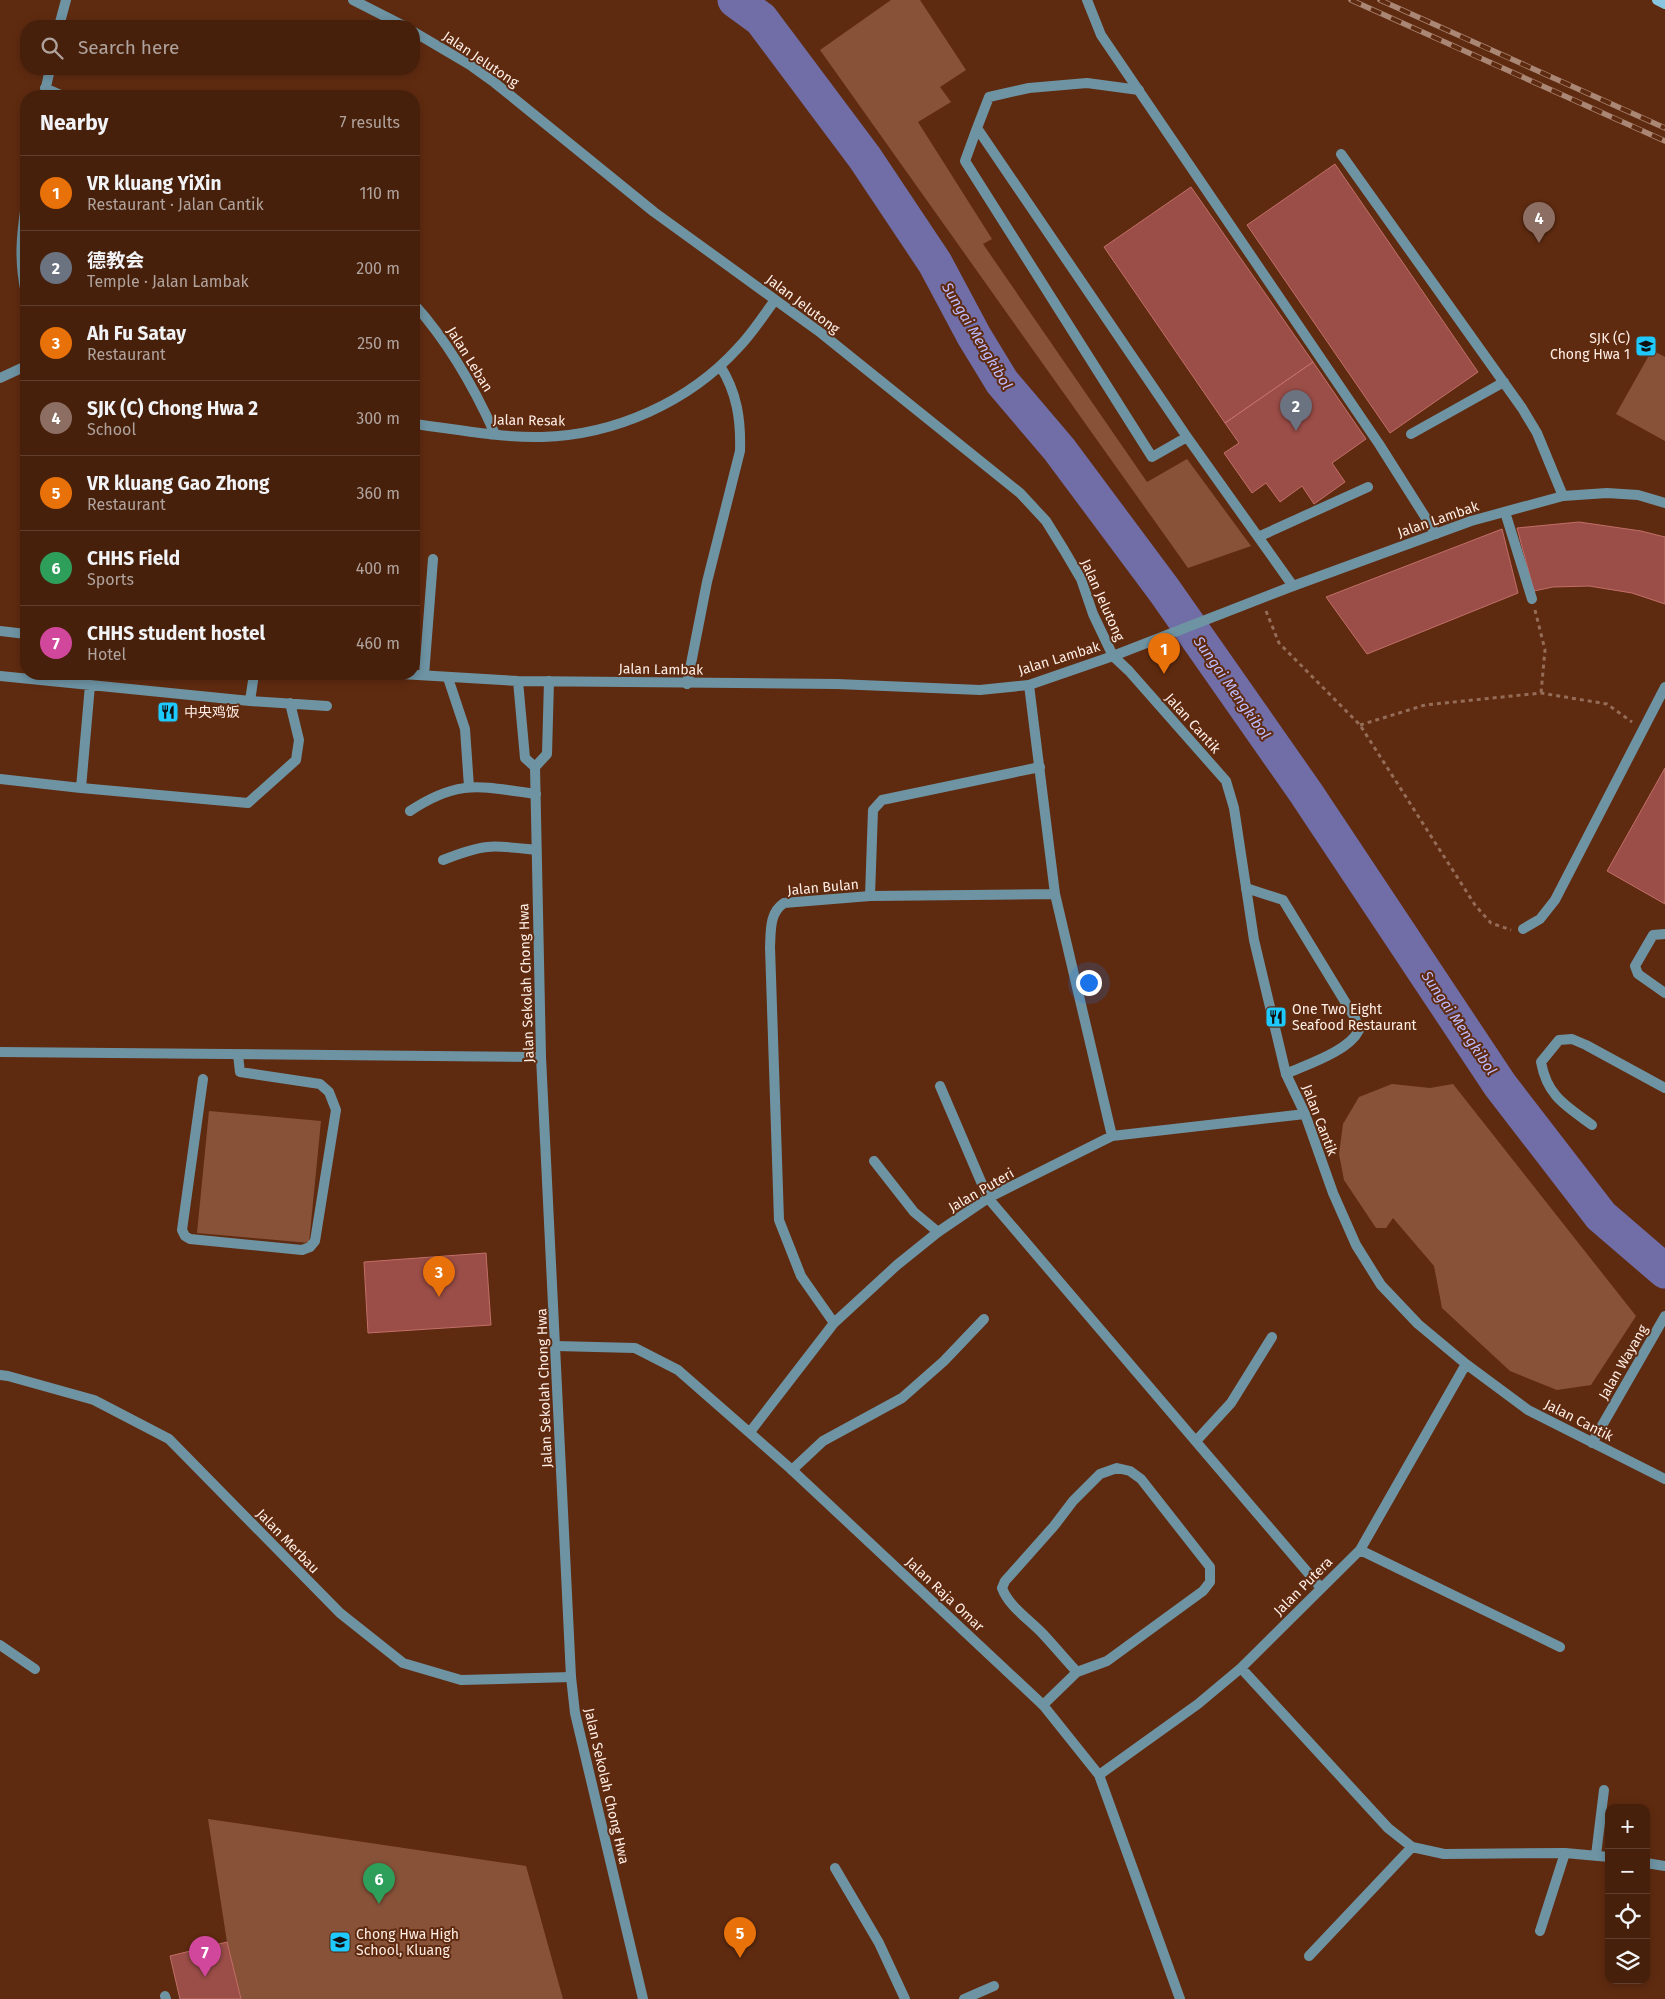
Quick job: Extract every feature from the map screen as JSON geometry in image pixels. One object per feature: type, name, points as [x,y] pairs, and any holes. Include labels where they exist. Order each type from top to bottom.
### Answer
[{"type":"main road","points":[[1657,0],[1665,4]]},
{"type":"street","points":[[61,20],[66,0]]},
{"type":"street","points":[[353,0],[392,20]]},
{"type":"street","points":[[1087,0],[1101,35],[1380,444],[1436,534]]},
{"type":"street","name":"Jalan Jelutong","points":[[420,36],[482,74],[543,120],[654,212],[820,334],[1020,493],[1046,522],[1081,579],[1113,656]]},
{"type":"street","points":[[45,90],[48,75]]},
{"type":"street","points":[[1139,90],[1087,83],[1029,88],[989,97],[965,161],[1152,458],[1187,437]]},
{"type":"street","points":[[977,128],[1187,437],[1293,586]]},
{"type":"street","points":[[1341,154],[1504,382],[1537,433],[1563,496]]},
{"type":"street","name":"Jalan Resak","points":[[420,425],[495,434],[541,437],[574,434],[606,428],[664,405],[697,384],[739,348],[775,300]]},
{"type":"street","name":"Jalan Leban","points":[[420,312],[462,369],[475,391],[495,434]]},
{"type":"street","points":[[687,684],[707,582],[740,450],[741,428],[737,404],[720,366]]},
{"type":"street","points":[[0,378],[20,369]]},
{"type":"street","points":[[1411,434],[1504,382]]},
{"type":"street","points":[[1258,537],[1368,487]]},
{"type":"street","name":"Jalan Lambak","points":[[420,675],[518,681],[836,684],[980,690],[1029,685],[1138,647],[1293,586],[1471,521],[1563,496],[1607,493],[1638,494],[1665,503]]},
{"type":"street","points":[[1505,512],[1532,599]]},
{"type":"street","points":[[424,675],[433,559]]},
{"type":"street","points":[[0,631],[20,633]]},
{"type":"street","name":"Jalan Cantik","points":[[1113,656],[1129,671],[1226,781],[1234,808],[1254,940],[1286,1074],[1305,1114],[1333,1194],[1356,1245],[1381,1285],[1418,1324],[1466,1364],[1528,1410],[1665,1479]]},
{"type":"street","points":[[0,676],[20,676]]},
{"type":"street","points":[[448,678],[465,729],[469,787]]},
{"type":"street","points":[[63,680],[90,685],[250,701],[327,706]]},
{"type":"street","points":[[250,701],[253,680]]},
{"type":"street","points":[[535,767],[547,754],[549,680]]},
{"type":"street","name":"Jalan Sekolah Chong Hwa","points":[[518,681],[525,758],[535,767],[541,1057],[571,1677],[575,1713],[643,1999]]},
{"type":"street","points":[[81,788],[90,685]]},
{"type":"street","points":[[1029,685],[1055,894],[1112,1136]]},
{"type":"street","points":[[1523,929],[1540,919],[1555,900],[1665,687]]},
{"type":"street","points":[[0,779],[248,803],[296,760],[299,740],[290,703]]},
{"type":"street","points":[[870,896],[873,810],[882,800],[1040,767]]},
{"type":"street","points":[[410,811],[442,793],[469,787],[536,794]]},
{"type":"street","points":[[443,860],[480,846],[492,845],[536,850]]},
{"type":"street","points":[[1246,888],[1282,900],[1355,1018],[1359,1030],[1355,1038],[1343,1047],[1286,1074]]},
{"type":"street","name":"Jalan Bulan","points":[[834,1322],[801,1276],[779,1220],[770,947],[772,919],[778,907],[784,903],[870,896],[1055,894]]},
{"type":"street","points":[[1665,934],[1653,935],[1635,966],[1638,974],[1665,993]]},
{"type":"street","points":[[1592,1125],[1558,1099],[1544,1080],[1541,1062],[1559,1040],[1572,1040],[1586,1045],[1665,1088]]},
{"type":"street","points":[[0,1052],[541,1057]]},
{"type":"street","points":[[203,1079],[182,1230],[185,1236],[190,1239],[302,1250],[310,1247],[315,1241],[336,1110],[334,1104],[329,1092],[320,1084],[240,1072],[238,1055]]},
{"type":"street","points":[[940,1086],[988,1198],[1321,1588]]},
{"type":"street","name":"Jalan Puteri","points":[[750,1432],[834,1322],[897,1265],[938,1232],[988,1198],[1112,1136],[1305,1114]]},
{"type":"street","points":[[874,1161],[914,1212],[938,1232]]},
{"type":"street","name":"Jalan Wayang","points":[[1592,1443],[1664,1318]]},
{"type":"street","points":[[792,1470],[823,1441],[902,1398],[944,1361],[984,1319]]},
{"type":"street","points":[[1196,1442],[1231,1403],[1272,1337]]},
{"type":"street","name":"Jalan Raja Omar","points":[[556,1346],[636,1348],[678,1370],[792,1470],[1043,1705],[1100,1775],[1180,1999]]},
{"type":"street","name":"Jalan Putera","points":[[1100,1775],[1198,1704],[1241,1668],[1360,1550],[1466,1364]]},
{"type":"street","name":"Jalan Merbau","points":[[0,1376],[8,1376],[94,1400],[169,1440],[340,1613],[403,1663],[461,1680],[571,1677]]},
{"type":"street","points":[[1043,1705],[1077,1672],[1106,1661],[1139,1639],[1203,1591],[1210,1582],[1210,1567],[1205,1559],[1141,1480],[1130,1470],[1117,1468],[1100,1474],[1073,1501],[1054,1526],[1005,1581],[1002,1588],[1005,1596],[1012,1604],[1042,1633],[1077,1672]]},
{"type":"street","points":[[1360,1550],[1560,1646]]},
{"type":"street","points":[[0,1645],[35,1669]]},
{"type":"street","points":[[1241,1668],[1388,1828],[1412,1847],[1444,1854],[1565,1853],[1605,1856]]},
{"type":"street","points":[[1596,1855],[1604,1790]]},
{"type":"street","points":[[1310,1956],[1412,1847]]},
{"type":"street","points":[[1540,1931],[1565,1853]]},
{"type":"street","points":[[1650,1864],[1665,1866]]},
{"type":"street","points":[[836,1868],[879,1943],[905,1999]]},
{"type":"street","points":[[964,1999],[994,1986]]},
{"type":"path","points":[[1260,599],[1279,643],[1360,725],[1475,904],[1491,924],[1510,930],[1523,929]]},
{"type":"path","points":[[1532,599],[1545,650],[1541,693]]},
{"type":"path","points":[[1360,725],[1425,705],[1541,693],[1607,704],[1643,729]]},
{"type":"shaded area","points":[[891,0],[920,0],[966,70],[940,87],[951,102],[918,122],[992,239],[983,244],[1147,482],[1187,459],[1251,546],[1188,568],[820,50]]},
{"type":"shaded area","points":[[1652,350],[1665,357],[1665,441],[1616,414]]},
{"type":"shaded area","points":[[1392,1084],[1430,1088],[1453,1084],[1636,1316],[1591,1385],[1557,1390],[1510,1371],[1442,1308],[1434,1266],[1393,1218],[1386,1228],[1376,1228],[1344,1180],[1339,1154],[1343,1124],[1359,1097]]},
{"type":"shaded area","points":[[209,1111],[321,1121],[309,1243],[197,1233]]},
{"type":"shaded area","name":"Chong Hwa High School, Kluang","points":[[208,1819],[526,1866],[563,1999],[241,1999],[227,1942]]},
{"type":"building","points":[[1335,164],[1478,372],[1390,433],[1247,225]]},
{"type":"building","points":[[1191,187],[1313,362],[1225,423],[1104,247]]},
{"type":"building","points":[[1313,362],[1366,439],[1332,463],[1345,482],[1314,504],[1302,486],[1280,502],[1266,483],[1252,493],[1224,453],[1239,443],[1225,423]]},
{"type":"building","points":[[1579,522],[1641,531],[1665,537],[1665,604],[1632,593],[1589,586],[1553,587],[1534,591],[1517,528]]},
{"type":"building","points":[[1502,529],[1518,593],[1367,654],[1326,597]]},
{"type":"building","points":[[1665,768],[1665,904],[1607,871]]},
{"type":"building","points":[[486,1253],[491,1325],[368,1333],[364,1262]]},
{"type":"building","points":[[227,1942],[241,1999],[180,1999],[170,1956]]},
{"type":"waterway","name":"Sungai Mengkibol","points":[[735,0],[761,19],[865,158],[935,263],[974,336],[1002,382],[1059,449],[1164,590],[1306,793],[1500,1085],[1601,1216],[1665,1271]]},
{"type":"railway","points":[[1351,0],[1665,141]]},
{"type":"railway","points":[[1380,0],[1665,128]]},
{"type":"place","name":"SJK (C) Chong Hwa 2","points":[[1539,243]]},
{"type":"place","name":"SJK (C) Chong Hwa 1","points":[[1646,346]]},
{"type":"place","name":"德教会","points":[[1296,431]]},
{"type":"place","name":"VR kluang YiXin","points":[[1164,674]]},
{"type":"place","name":"中央鸡饭","points":[[168,712]]},
{"type":"place","name":"One Two Eight Seafood Restaurant","points":[[1276,1017]]},
{"type":"place","name":"Ah Fu Satay","points":[[439,1297]]},
{"type":"place","name":"CHHS Field","points":[[379,1904]]},
{"type":"place","name":"Chong Hwa High School, Kluang","points":[[340,1942]]},
{"type":"place","name":"VR kluang Gao Zhong","points":[[740,1958]]},
{"type":"place","name":"CHHS student hostel","points":[[205,1977]]}]
